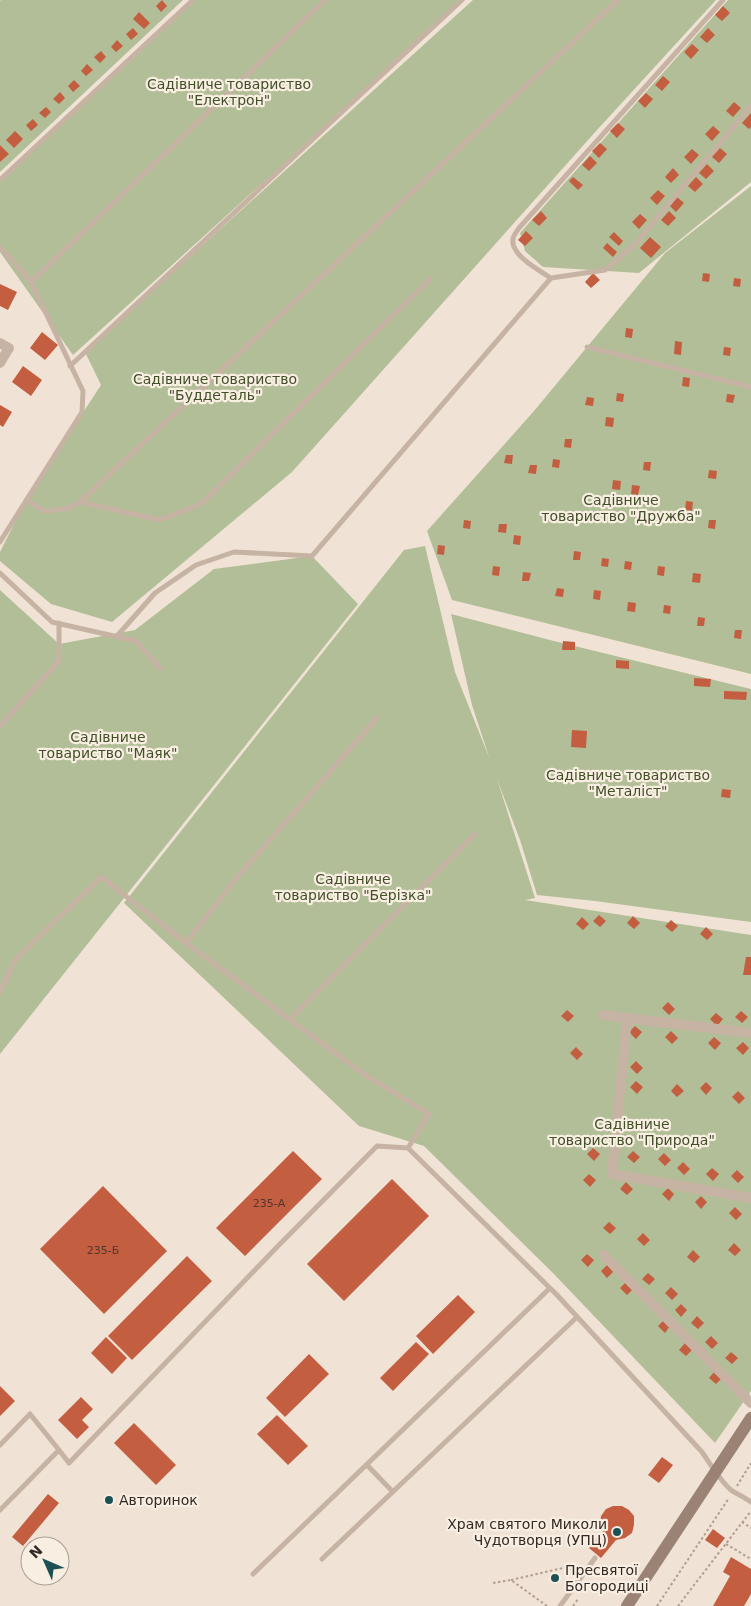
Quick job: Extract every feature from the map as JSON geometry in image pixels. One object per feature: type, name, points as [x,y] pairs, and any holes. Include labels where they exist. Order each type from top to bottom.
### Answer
[{"type":"street","points":[[0,343],[9,348],[0,363]]},
{"type":"street","points":[[603,1015],[751,1032]]},
{"type":"street","points":[[627,1018],[612,1174],[751,1198]]},
{"type":"street","points":[[604,1255],[751,1403]]},
{"type":"street","points":[[627,1606],[751,1418]]},
{"type":"lane","points":[[0,180],[193,0]]},
{"type":"lane","points":[[31,282],[325,0]]},
{"type":"lane","points":[[70,366],[462,0]]},
{"type":"lane","points":[[26,500],[45,511],[66,509],[80,502],[618,0]]},
{"type":"lane","points":[[723,0],[519,228],[513,238],[514,246],[528,264],[551,278],[605,270],[636,244],[751,106]]},
{"type":"lane","points":[[0,247],[31,282],[83,392],[82,412],[0,542]]},
{"type":"lane","points":[[117,636],[156,593],[196,565],[234,552],[312,556],[551,278]]},
{"type":"lane","points":[[80,502],[160,520],[202,503],[430,279]]},
{"type":"lane","points":[[587,347],[751,387]]},
{"type":"lane","points":[[0,573],[52,622],[136,640],[160,668]]},
{"type":"lane","points":[[0,726],[59,661],[59,623]]},
{"type":"lane","points":[[186,943],[235,880],[377,718]]},
{"type":"lane","points":[[290,1019],[475,834]]},
{"type":"lane","points":[[0,992],[16,960],[101,877],[186,943],[365,1075],[429,1114],[408,1148]]},
{"type":"lane","points":[[0,1445],[30,1414],[69,1463],[279,1244],[378,1146],[408,1148],[550,1288],[702,1452],[733,1492],[751,1502]]},
{"type":"lane","points":[[254,1574],[550,1288]]},
{"type":"lane","points":[[322,1559],[577,1317]]},
{"type":"lane","points":[[0,1510],[59,1450]]},
{"type":"lane","points":[[366,1465],[393,1492]]},
{"type":"lane","points":[[560,1606],[595,1558]]},
{"type":"path","points":[[657,1606],[751,1463]]},
{"type":"path","points":[[678,1606],[751,1511]]},
{"type":"path","points":[[742,1522],[751,1528]]},
{"type":"path","points":[[726,1544],[751,1559]]},
{"type":"path","points":[[493,1583],[567,1567],[581,1577]]},
{"type":"path","points":[[510,1580],[547,1606]]},
{"type":"path","points":[[573,1606],[578,1599]]},
{"type":"green space","points":[[1,0],[183,0],[0,172]]},
{"type":"green space","name":"Садівниче товариство \"Електрон\"","points":[[195,0],[464,0],[73,355],[0,252],[0,181]]},
{"type":"green space","name":"Садівниче товариство \"Буддеталь\"","points":[[473,0],[716,0],[597,130],[292,472],[112,622],[51,604],[0,561],[0,552],[26,500],[101,385],[85,352]]},
{"type":"green space","points":[[728,0],[751,0],[751,182],[639,273],[543,267],[525,251],[520,233]]},
{"type":"green space","name":"Садівниче товариство \"Дружба\"","points":[[751,186],[751,674],[452,600],[427,531],[534,411],[665,253]]},
{"type":"green space","points":[[425,546],[455,672],[489,757],[472,705],[451,614],[751,689],[751,922],[537,895],[520,840],[497,779],[535,898],[525,900],[751,935],[751,1391],[715,1443],[553,1273],[424,1146],[359,1126],[124,903],[404,550]]},
{"type":"green space","name":"Садівниче товариство \"Маяк\"","points":[[312,556],[358,604],[0,1054],[0,590],[59,644],[135,630],[214,569]]},
{"type":"building","points":[[162,0],[167,6],[161,12],[156,6]]},
{"type":"building","points":[[723,6],[730,13],[722,21],[715,15]]},
{"type":"building","points":[[139,12],[150,23],[144,29],[133,19]]},
{"type":"building","points":[[133,28],[138,34],[131,40],[126,34]]},
{"type":"building","points":[[708,28],[715,35],[707,43],[700,37]]},
{"type":"building","points":[[117,40],[123,46],[116,52],[111,47]]},
{"type":"building","points":[[692,44],[699,50],[691,59],[684,52]]},
{"type":"building","points":[[101,51],[106,57],[100,63],[94,57]]},
{"type":"building","points":[[87,64],[93,70],[86,76],[81,71]]},
{"type":"building","points":[[663,76],[670,82],[662,91],[655,85]]},
{"type":"building","points":[[74,80],[80,86],[73,92],[68,86]]},
{"type":"building","points":[[60,92],[65,98],[59,104],[53,99]]},
{"type":"building","points":[[646,93],[653,99],[645,108],[638,101]]},
{"type":"building","points":[[734,102],[741,108],[733,117],[726,111]]},
{"type":"building","points":[[46,107],[51,112],[45,118],[39,113]]},
{"type":"building","points":[[751,113],[751,127],[749,129],[742,123]]},
{"type":"building","points":[[33,119],[38,125],[31,131],[26,125]]},
{"type":"building","points":[[618,123],[625,129],[617,138],[610,131]]},
{"type":"building","points":[[713,126],[720,132],[712,141],[705,134]]},
{"type":"building","points":[[15,131],[23,139],[14,148],[6,140]]},
{"type":"building","points":[[600,143],[607,149],[599,158],[592,151]]},
{"type":"building","points":[[0,145],[9,154],[0,162]]},
{"type":"building","points":[[720,148],[727,154],[719,163],[712,157]]},
{"type":"building","points":[[692,149],[699,155],[691,164],[684,157]]},
{"type":"building","points":[[590,156],[597,163],[589,171],[582,165]]},
{"type":"building","points":[[707,164],[714,171],[706,179],[699,173]]},
{"type":"building","points":[[673,168],[679,175],[671,183],[665,177]]},
{"type":"building","points":[[573,177],[583,185],[578,190],[569,181]]},
{"type":"building","points":[[696,177],[703,184],[695,192],[688,186]]},
{"type":"building","points":[[658,190],[665,196],[657,205],[650,198]]},
{"type":"building","points":[[677,197],[684,203],[676,212],[669,205]]},
{"type":"building","points":[[541,211],[547,218],[539,226],[532,220]]},
{"type":"building","points":[[669,211],[676,218],[668,226],[661,220]]},
{"type":"building","points":[[640,214],[647,220],[639,229],[632,222]]},
{"type":"building","points":[[526,231],[533,238],[525,246],[518,240]]},
{"type":"building","points":[[614,232],[623,241],[619,246],[609,237]]},
{"type":"building","points":[[650,237],[661,247],[651,258],[640,248]]},
{"type":"building","points":[[607,243],[617,252],[613,257],[603,248]]},
{"type":"building","points":[[593,273],[600,280],[591,288],[585,282]]},
{"type":"building","points":[[703,273],[710,274],[709,282],[702,281]]},
{"type":"building","points":[[734,278],[741,279],[740,287],[733,286]]},
{"type":"building","points":[[0,284],[17,292],[8,310],[0,306]]},
{"type":"building","points":[[626,328],[633,329],[632,338],[625,337]]},
{"type":"building","points":[[42,332],[58,345],[45,360],[30,348]]},
{"type":"building","points":[[675,341],[682,342],[681,355],[674,354]]},
{"type":"building","points":[[724,347],[731,348],[730,356],[723,355]]},
{"type":"building","points":[[23,366],[42,380],[31,396],[12,382]]},
{"type":"building","points":[[683,377],[690,378],[689,387],[682,386]]},
{"type":"building","points":[[617,393],[624,394],[623,402],[616,401]]},
{"type":"building","points":[[727,394],[735,395],[733,403],[726,402]]},
{"type":"building","points":[[587,397],[594,398],[593,406],[585,405]]},
{"type":"building","points":[[0,405],[12,412],[3,427],[0,425]]},
{"type":"building","points":[[606,417],[614,418],[613,427],[605,426]]},
{"type":"building","points":[[565,439],[572,439],[571,448],[564,447]]},
{"type":"building","points":[[506,455],[513,455],[512,464],[504,463]]},
{"type":"building","points":[[553,459],[560,460],[559,468],[552,467]]},
{"type":"building","points":[[644,462],[651,462],[650,471],[643,470]]},
{"type":"building","points":[[530,465],[537,465],[536,474],[528,473]]},
{"type":"building","points":[[709,470],[717,471],[716,479],[708,478]]},
{"type":"building","points":[[613,480],[621,481],[620,490],[612,489]]},
{"type":"building","points":[[632,485],[640,486],[638,495],[631,494]]},
{"type":"building","points":[[686,501],[693,502],[692,511],[685,510]]},
{"type":"building","points":[[464,520],[471,521],[470,529],[463,528]]},
{"type":"building","points":[[709,520],[716,520],[715,529],[708,528]]},
{"type":"building","points":[[499,524],[507,524],[506,533],[498,532]]},
{"type":"building","points":[[514,535],[521,536],[520,545],[513,544]]},
{"type":"building","points":[[438,545],[445,546],[444,555],[437,554]]},
{"type":"building","points":[[574,551],[581,552],[580,560],[573,560]]},
{"type":"building","points":[[602,558],[609,559],[608,567],[601,566]]},
{"type":"building","points":[[625,561],[632,562],[631,570],[624,569]]},
{"type":"building","points":[[493,566],[500,567],[499,576],[492,575]]},
{"type":"building","points":[[658,566],[665,567],[664,576],[657,575]]},
{"type":"building","points":[[523,572],[531,573],[529,581],[522,581]]},
{"type":"building","points":[[693,573],[701,574],[700,583],[692,582]]},
{"type":"building","points":[[557,588],[564,589],[563,597],[555,596]]},
{"type":"building","points":[[594,590],[601,591],[600,600],[593,599]]},
{"type":"building","points":[[628,602],[636,603],[635,612],[627,611]]},
{"type":"building","points":[[664,605],[671,606],[670,614],[663,613]]},
{"type":"building","points":[[698,617],[705,618],[704,626],[697,626]]},
{"type":"building","points":[[735,630],[742,630],[741,639],[734,638]]},
{"type":"building","points":[[563,641],[575,642],[575,650],[562,650]]},
{"type":"building","points":[[616,660],[629,661],[629,669],[616,668]]},
{"type":"building","points":[[694,678],[711,679],[710,687],[694,686]]},
{"type":"building","points":[[724,691],[747,692],[746,700],[724,699]]},
{"type":"building","points":[[572,730],[587,731],[586,748],[571,747]]},
{"type":"building","points":[[722,789],[731,790],[730,798],[721,797]]},
{"type":"building","points":[[599,915],[606,921],[600,927],[593,921]]},
{"type":"building","points":[[633,916],[640,923],[634,929],[627,923]]},
{"type":"building","points":[[582,917],[589,924],[583,930],[576,924]]},
{"type":"building","points":[[671,920],[678,926],[672,932],[665,926]]},
{"type":"building","points":[[706,927],[713,934],[707,940],[700,934]]},
{"type":"building","points":[[746,957],[751,957],[751,975],[743,975]]},
{"type":"building","points":[[668,1002],[675,1009],[669,1015],[662,1008]]},
{"type":"building","points":[[567,1010],[574,1016],[568,1022],[561,1016]]},
{"type":"building","points":[[741,1011],[748,1017],[742,1023],[735,1017]]},
{"type":"building","points":[[716,1013],[723,1019],[717,1026],[710,1019]]},
{"type":"building","points":[[635,1026],[642,1032],[636,1039],[629,1032]]},
{"type":"building","points":[[671,1031],[678,1038],[672,1044],[665,1037]]},
{"type":"building","points":[[714,1037],[721,1043],[715,1050],[708,1043]]},
{"type":"building","points":[[743,1042],[749,1048],[743,1055],[736,1048]]},
{"type":"building","points":[[576,1047],[583,1054],[577,1060],[570,1053]]},
{"type":"building","points":[[636,1061],[643,1068],[637,1074],[630,1067]]},
{"type":"building","points":[[636,1081],[643,1087],[637,1094],[630,1087]]},
{"type":"building","points":[[706,1082],[712,1088],[706,1095],[700,1088]]},
{"type":"building","points":[[677,1084],[684,1091],[677,1097],[671,1091]]},
{"type":"building","points":[[738,1091],[745,1098],[739,1104],[732,1097]]},
{"type":"building","points":[[593,1148],[600,1154],[594,1161],[587,1154]]},
{"type":"building","points":[[293,1151],[322,1179],[245,1256],[216,1228]]},
{"type":"building","points":[[633,1151],[640,1157],[634,1163],[627,1157]]},
{"type":"building","points":[[664,1153],[671,1160],[665,1166],[658,1159]]},
{"type":"building","points":[[683,1162],[690,1169],[684,1175],[677,1168]]},
{"type":"building","points":[[712,1168],[719,1174],[713,1181],[706,1174]]},
{"type":"building","points":[[737,1170],[744,1177],[738,1183],[731,1176]]},
{"type":"building","points":[[589,1174],[596,1180],[590,1187],[583,1180]]},
{"type":"building","points":[[392,1179],[429,1216],[344,1301],[307,1264]]},
{"type":"building","points":[[626,1182],[633,1189],[627,1195],[620,1189]]},
{"type":"building","points":[[103,1186],[167,1251],[104,1314],[40,1249]]},
{"type":"building","points":[[668,1188],[674,1194],[669,1201],[662,1194]]},
{"type":"building","points":[[701,1196],[707,1202],[701,1209],[695,1202]]},
{"type":"building","points":[[735,1207],[742,1214],[736,1220],[729,1213]]},
{"type":"building","points":[[609,1222],[616,1228],[610,1234],[603,1228]]},
{"type":"building","points":[[643,1233],[650,1240],[644,1246],[637,1239]]},
{"type":"building","points":[[734,1243],[741,1250],[735,1256],[728,1250]]},
{"type":"building","points":[[693,1250],[700,1257],[694,1263],[687,1257]]},
{"type":"building","points":[[587,1254],[594,1260],[588,1267],[581,1260]]},
{"type":"building","points":[[187,1256],[212,1281],[132,1360],[108,1336]]},
{"type":"building","points":[[607,1265],[613,1272],[607,1278],[601,1271]]},
{"type":"building","points":[[648,1273],[655,1279],[649,1285],[642,1279]]},
{"type":"building","points":[[626,1282],[633,1289],[627,1295],[620,1288]]},
{"type":"building","points":[[671,1287],[678,1294],[672,1300],[665,1293]]},
{"type":"building","points":[[458,1295],[475,1312],[433,1354],[416,1336]]},
{"type":"building","points":[[681,1304],[687,1310],[681,1317],[675,1310]]},
{"type":"building","points":[[697,1316],[704,1323],[698,1329],[691,1323]]},
{"type":"building","points":[[664,1320],[670,1326],[665,1333],[658,1326]]},
{"type":"building","points":[[711,1336],[718,1343],[712,1349],[705,1342]]},
{"type":"building","points":[[106,1337],[127,1358],[112,1374],[91,1353]]},
{"type":"building","points":[[416,1342],[429,1354],[393,1391],[380,1378]]},
{"type":"building","points":[[685,1343],[692,1350],[686,1356],[679,1350]]},
{"type":"building","points":[[731,1352],[738,1358],[732,1364],[725,1358]]},
{"type":"building","points":[[309,1354],[329,1374],[285,1417],[266,1398]]},
{"type":"building","points":[[715,1371],[722,1378],[716,1384],[709,1378]]},
{"type":"building","points":[[0,1386],[15,1401],[0,1416]]},
{"type":"building","points":[[81,1397],[93,1409],[82,1420],[89,1427],[77,1439],[58,1420]]},
{"type":"building","points":[[277,1415],[308,1446],[288,1465],[257,1434]]},
{"type":"building","points":[[134,1423],[176,1465],[156,1485],[114,1443]]},
{"type":"building","points":[[662,1457],[673,1465],[659,1483],[648,1475]]},
{"type":"building","points":[[48,1494],[59,1503],[31,1536],[20,1536],[20,1544],[12,1537]]},
{"type":"building","name":"Храм святого Миколи Чудотворця (УПЦ)","points":[[613,1506],[622,1506],[629,1510],[634,1516],[634,1525],[632,1533],[625,1538],[616,1540],[601,1558],[589,1548],[603,1531],[600,1524],[601,1516],[606,1509]]},
{"type":"building","points":[[713,1529],[725,1538],[717,1548],[705,1540]]},
{"type":"building","points":[[731,1557],[751,1569],[751,1594],[744,1606],[713,1606],[730,1576],[723,1572]]},
{"type":"place","name":"Авторинок","points":[[109,1500]]},
{"type":"place","name":"Храм святого Миколи Чудотворця (УПЦ)","points":[[617,1532]]},
{"type":"place","name":"Пресвятої Богородиці","points":[[555,1578]]},
{"type":"park label","name":"Садівниче товариство \"Металіст\"","points":[[628,784]]},
{"type":"park label","name":"Садівниче товариство \"Берізка\"","points":[[353,888]]},
{"type":"park label","name":"Садівниче товариство \"Природа\"","points":[[632,1132]]}]
